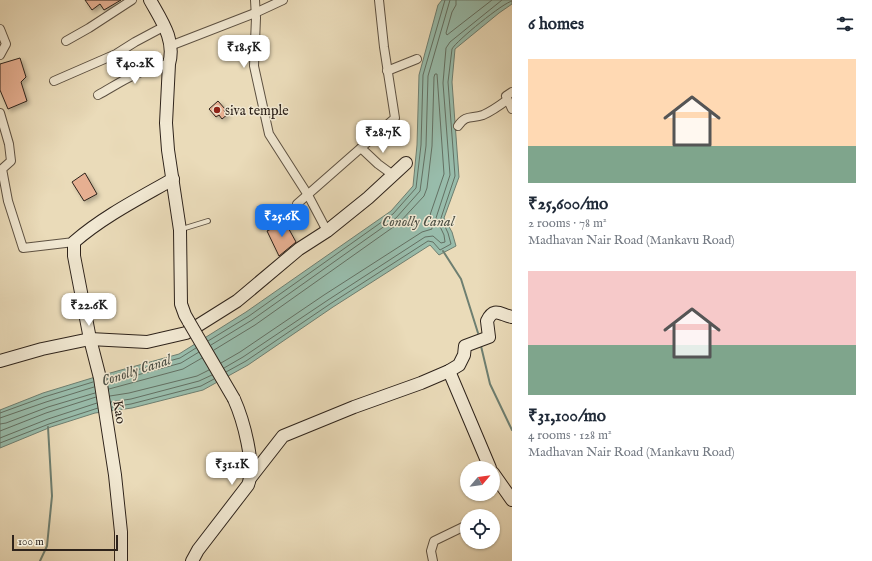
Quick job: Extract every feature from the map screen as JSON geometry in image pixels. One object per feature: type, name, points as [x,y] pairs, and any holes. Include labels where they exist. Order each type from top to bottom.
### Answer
[{"type":"street","points":[[66,41],[132,0]]},
{"type":"street","points":[[150,0],[169,36],[170,58],[168,64],[166,123],[168,150],[180,230],[182,304],[187,328],[234,399],[247,437],[251,477]]},
{"type":"street","points":[[255,0],[254,66],[269,134],[308,195],[327,231]]},
{"type":"street","points":[[170,46],[255,13],[283,0]]},
{"type":"street","points":[[297,204],[395,118],[387,71],[379,0]]},
{"type":"street","points":[[54,81],[116,54],[164,26]]},
{"type":"street","points":[[0,28],[6,44],[0,55]]},
{"type":"street","points":[[387,71],[417,59]]},
{"type":"street","points":[[98,95],[136,73],[168,64]]},
{"type":"street","points":[[512,92],[506,96],[512,109]]},
{"type":"street","points":[[458,126],[462,120],[471,116],[481,116],[507,100]]},
{"type":"street","points":[[0,113],[9,144],[11,161],[2,169],[8,201],[23,248],[74,242],[113,214],[173,179]]},
{"type":"street","points":[[361,148],[378,164],[393,175]]},
{"type":"street","points":[[0,361],[42,349],[90,339],[148,342],[187,328],[238,301],[299,250],[327,231],[368,198],[406,163]]},
{"type":"street","name":"Kao","points":[[74,242],[74,256],[90,339],[100,378],[115,475],[121,532],[121,561]]},
{"type":"street","points":[[192,561],[198,550],[248,485],[251,477],[283,436],[354,407],[396,393],[459,366],[464,355],[465,346],[489,337],[486,321],[491,314],[497,312],[512,317]]},
{"type":"street","points":[[449,371],[487,461]]},
{"type":"street","points":[[500,483],[512,500]]},
{"type":"street","points":[[433,561],[431,551],[434,541],[460,528]]},
{"type":"lane","points":[[180,230],[208,221]]},
{"type":"water","name":"Conolly Canal","points":[[442,0],[512,0],[512,4],[455,49],[452,82],[459,177],[444,218],[452,232],[456,246],[439,255],[430,245],[333,307],[248,365],[203,390],[132,408],[95,413],[51,427],[0,448],[0,410],[43,393],[179,354],[246,312],[391,211],[413,186],[417,145],[419,75],[438,5]]},
{"type":"building","points":[[85,0],[121,0],[104,10],[100,4],[92,10]]},
{"type":"building","points":[[20,58],[26,77],[21,82],[27,101],[8,109],[0,90],[0,64]]},
{"type":"building","name":"siva temple","points":[[218,101],[225,109],[224,111],[228,114],[222,119],[219,115],[216,117],[209,109]]},
{"type":"building","points":[[85,173],[97,194],[84,201],[72,182]]},
{"type":"building","points":[[285,222],[296,242],[279,256],[267,231]]},
{"type":"waterway","points":[[443,251],[461,279],[478,333]]},
{"type":"waterway","points":[[481,346],[490,384],[512,430]]},
{"type":"waterway","points":[[40,561],[47,546],[52,496],[48,427]]},
{"type":"place","name":"siva temple","points":[[217,110]]}]
